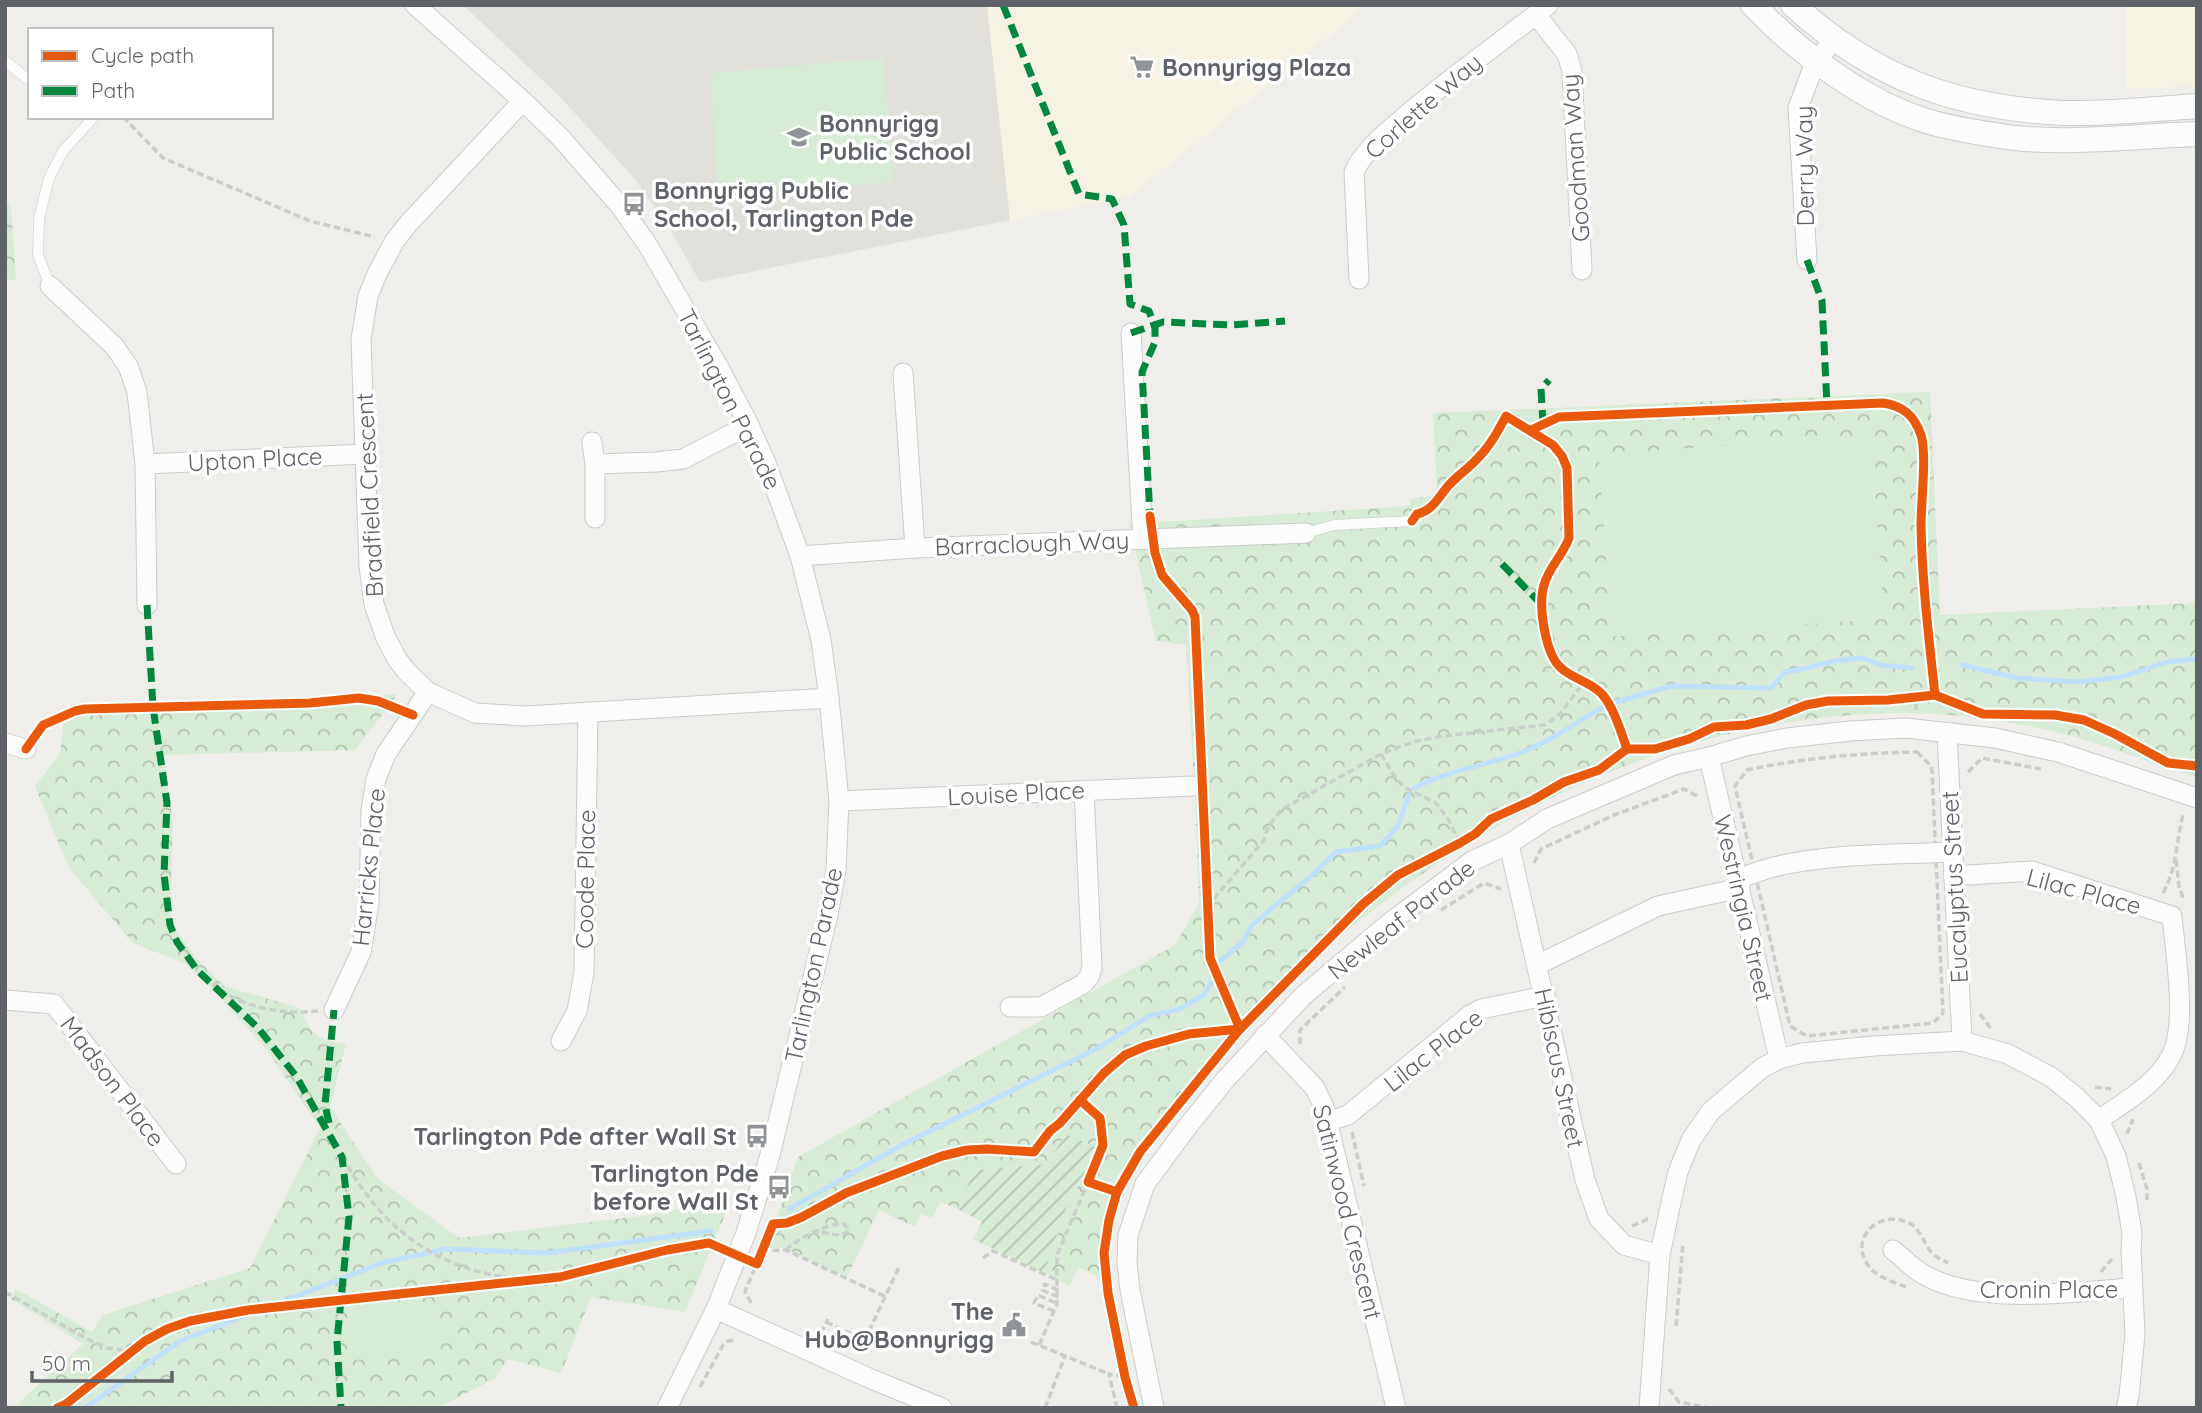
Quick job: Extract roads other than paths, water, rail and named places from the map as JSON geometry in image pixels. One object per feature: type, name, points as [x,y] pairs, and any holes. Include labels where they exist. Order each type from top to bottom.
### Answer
[{"type":"street","name":"Tarlington Parade","points":[[415,5],[523,101],[584,164],[621,207],[647,244],[749,425],[783,506],[800,556],[821,640],[839,801],[836,870],[828,915],[770,1156],[746,1233],[716,1308],[667,1408]]},
{"type":"street","points":[[1753,5],[1774,27],[1840,79],[1928,122],[2016,138],[2197,134]]},
{"type":"street","points":[[1793,5],[1833,38],[1887,72],[1947,96],[1991,106],[2066,113],[2197,106]]},
{"type":"street","name":"Goodman Way","points":[[1542,10],[1567,54],[1572,71],[1582,270]]},
{"type":"street","name":"Corlette Way","points":[[1359,279],[1354,172],[1361,157],[1434,91],[1542,10]]},
{"type":"street","name":"Derry Way","points":[[1807,260],[1798,108],[1806,84],[1833,38]]},
{"type":"street","name":"Bradfield Crescent","points":[[523,101],[424,205],[394,242],[376,274],[368,296],[361,339],[369,566],[374,604],[385,636],[407,673],[428,692],[475,713],[525,716],[829,698]]},
{"type":"street","points":[[50,286],[114,346],[128,366],[136,392],[145,464],[147,605]]},
{"type":"street","points":[[1131,333],[1143,539]]},
{"type":"street","points":[[903,373],[915,548]]},
{"type":"street","points":[[595,464],[683,459],[749,425]]},
{"type":"street","points":[[592,442],[595,464],[595,518]]},
{"type":"street","name":"Upton Place","points":[[145,464],[365,454]]},
{"type":"street","name":"Barraclough Way","points":[[800,556],[915,548],[1306,533]]},
{"type":"street","name":"Harricks Place","points":[[334,1010],[361,952],[369,903],[371,811],[376,779],[386,754],[428,692]]},
{"type":"street","name":"Coode Place","points":[[561,1041],[577,1011],[584,972],[588,712]]},
{"type":"street","name":"Newleaf Parade","points":[[1154,1408],[1127,1263],[1128,1235],[1144,1184],[1225,1080],[1303,996],[1388,924],[1472,861],[1509,844],[1547,819],[1674,765],[1738,747],[1850,731],[1906,728],[1995,738],[2058,752],[2197,798]]},
{"type":"street","name":"Eucalyptus Street","points":[[1947,733],[1944,852],[1953,876],[1962,1041]]},
{"type":"street","points":[[5,743],[26,749]]},
{"type":"street","name":"Westringia Street","points":[[1709,757],[1744,880],[1779,1059]]},
{"type":"street","name":"Louise Place","points":[[839,801],[1193,786]]},
{"type":"street","points":[[1010,1007],[1041,1007],[1083,984],[1090,976],[1092,968],[1084,790]]},
{"type":"street","name":"Hibiscus Street","points":[[1509,844],[1585,1180],[1599,1219],[1624,1245],[1660,1255]]},
{"type":"street","points":[[1537,965],[1658,906],[1744,880],[1773,867],[1826,858],[1944,852]]},
{"type":"street","name":"Lilac Place","points":[[1953,876],[2032,871],[2164,913],[2179,1027],[2172,1055],[2146,1087],[2099,1120]]},
{"type":"street","name":"Lilac Place","points":[[1329,1121],[1348,1115],[1460,1023],[1481,1009],[1545,996]]},
{"type":"street","name":"Madson Place","points":[[5,1000],[54,1004],[176,1164]]},
{"type":"street","name":"Satinwood Crescent","points":[[1265,1035],[1315,1088],[1329,1121],[1396,1408]]},
{"type":"street","points":[[1649,1408],[1660,1255],[1678,1172],[1691,1140],[1711,1111],[1762,1068],[1779,1059],[1838,1049],[1962,1041],[2008,1054],[2051,1077],[2099,1120],[2116,1156],[2132,1233],[2135,1334],[2126,1408]]},
{"type":"street","name":"Cronin Place","points":[[1893,1250],[1919,1272],[1958,1289],[2044,1294],[2132,1288]]},
{"type":"street","points":[[716,1308],[869,1378],[942,1408]]},
{"type":"lane","points":[[5,61],[28,78]]},
{"type":"lane","points":[[50,286],[38,255],[39,219],[49,178],[63,151],[91,121]]},
{"type":"lane","points":[[1306,533],[1334,525],[1412,521]]},
{"type":"waterway","points":[[1616,702],[1671,686],[1771,688],[1785,672],[1834,661],[1863,658],[1881,665],[1912,668]]},
{"type":"waterway","points":[[1962,665],[2017,678],[2079,682],[2122,677],[2167,662],[2197,659]]},
{"type":"waterway","points":[[1414,788],[1440,777],[1533,748],[1603,707]]},
{"type":"waterway","points":[[1217,964],[1244,941],[1252,925],[1336,852],[1380,846],[1398,826],[1409,795]]},
{"type":"waterway","points":[[789,1209],[902,1145],[1098,1048],[1149,1016],[1180,1009],[1204,995],[1211,983]]},
{"type":"waterway","points":[[85,1408],[180,1341],[382,1263],[445,1249],[547,1253],[711,1231]]},
{"type":"place","name":"Bonnyrigg Plaza","points":[[1142,67]]},
{"type":"place","name":"Bonnyrigg Public School","points":[[799,137]]},
{"type":"place","name":"Bonnyrigg Public School, Tarlington Pde","points":[[634,204]]},
{"type":"place","name":"Tarlington Pde after Wall St","points":[[757,1136]]},
{"type":"place","name":"Tarlington Pde before Wall St","points":[[779,1187]]},
{"type":"place","name":"The Hub@Bonnyrigg","points":[[1014,1325]]}]
